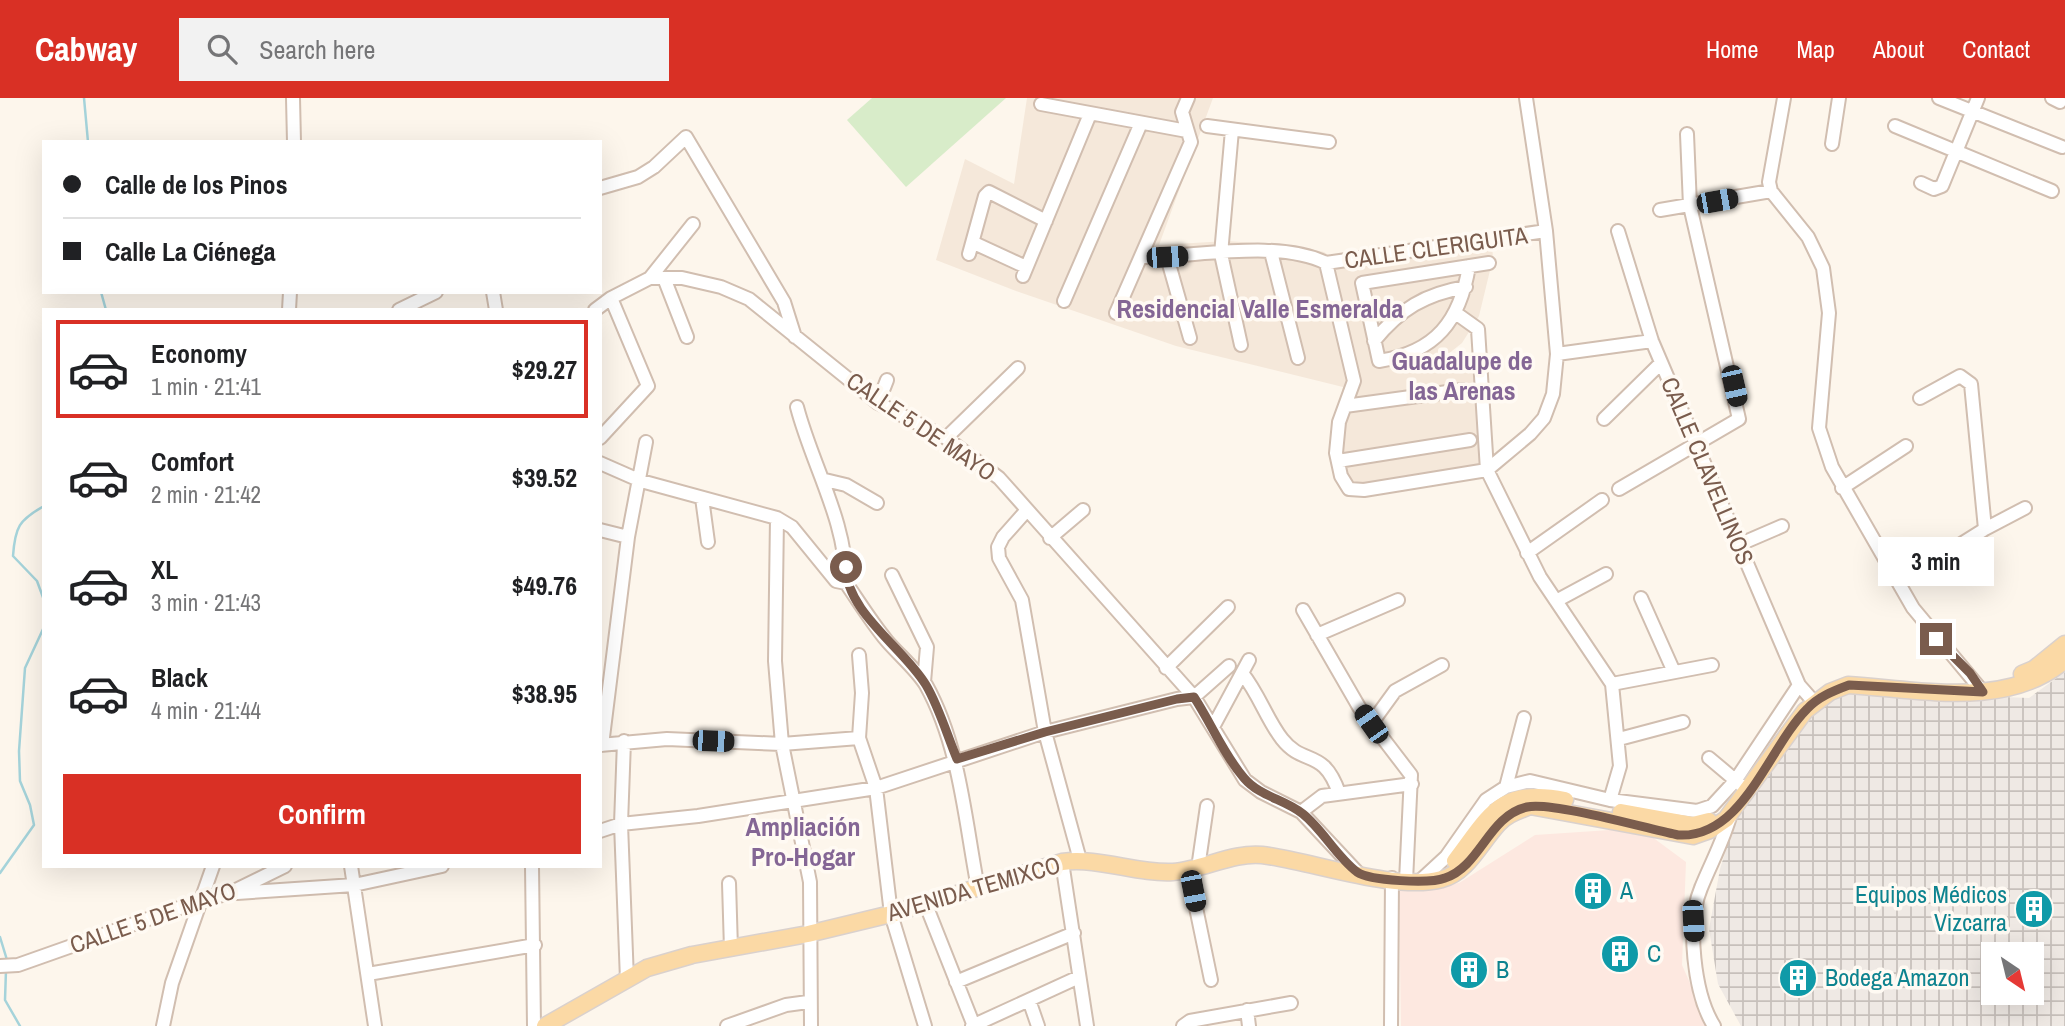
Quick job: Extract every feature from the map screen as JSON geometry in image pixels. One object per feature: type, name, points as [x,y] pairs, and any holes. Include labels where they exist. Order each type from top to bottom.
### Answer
[{"type":"main road","points":[[1981,688],[2034,669],[2065,644]]},
{"type":"main road","points":[[1413,881],[1452,865],[1489,816],[1511,800],[1526,795],[1693,825],[1705,824],[1728,805],[1739,784],[1807,695],[1840,681],[1861,678],[1981,688],[2030,681],[2065,660]]},
{"type":"main road","points":[[1413,881],[1456,873],[1498,823],[1511,813],[1530,806],[1693,836],[1710,830],[1807,695]]},
{"type":"main road","name":"AVENIDA TEMIXCO","points":[[545,1026],[627,980],[667,962],[808,934],[891,914],[1062,862],[1080,860],[1142,871],[1193,869],[1258,854],[1413,881]]},
{"type":"street","points":[[293,98],[295,140]]},
{"type":"street","points":[[1116,313],[1191,142],[1182,112],[1188,98]]},
{"type":"street","points":[[1142,257],[1271,252],[1314,257],[1326,263],[1354,381],[1339,422],[1338,461],[1341,477],[1349,488],[1364,490],[1487,470],[1530,434],[1544,418],[1553,394],[1557,354],[1546,231],[1526,98]]},
{"type":"street","points":[[1784,98],[1769,182],[1771,191],[1808,237],[1823,268],[1829,313],[1819,429],[1842,488],[1899,583],[1936,639],[1981,688]]},
{"type":"street","points":[[1832,144],[1839,98]]},
{"type":"street","points":[[1939,98],[1975,104],[2062,148]]},
{"type":"street","points":[[1041,104],[1186,131]]},
{"type":"street","points":[[1921,183],[1934,189],[1942,186],[1975,104]]},
{"type":"street","points":[[1046,221],[989,192],[985,197],[971,249],[1025,272],[1046,221],[1090,114]]},
{"type":"street","points":[[1064,301],[1141,123]]},
{"type":"street","points":[[1895,126],[1957,149],[2052,191]]},
{"type":"street","points":[[1207,127],[1329,142]]},
{"type":"street","points":[[1232,130],[1221,254],[1241,345]]},
{"type":"street","points":[[1619,489],[1739,419],[1740,412],[1690,206],[1688,134]]},
{"type":"street","points":[[602,187],[638,177],[653,167],[686,136],[784,302],[795,337]]},
{"type":"street","points":[[1660,210],[1771,191]]},
{"type":"street","points":[[650,278],[693,224]]},
{"type":"street","name":"CALLE CLERIGUITA","points":[[1326,263],[1546,231]]},
{"type":"street","name":"CALLE CLAVELLINOS","points":[[1618,231],[1652,341],[1738,545],[1807,695]]},
{"type":"street","points":[[1271,252],[1298,358]]},
{"type":"street","points":[[1167,257],[1189,338]]},
{"type":"street","points":[[1469,266],[1466,287],[1457,314],[1438,337],[1414,352],[1379,361],[1362,283],[1469,266],[1489,263]]},
{"type":"street","name":"CALLE 5 DE MAYO","points":[[598,308],[650,278],[682,278],[721,287],[749,299],[878,403],[946,438],[999,478],[1194,697],[1245,780],[1261,792],[1301,812],[1359,873]]},
{"type":"street","points":[[664,278],[687,337]]},
{"type":"street","points":[[1374,341],[1392,319],[1418,299],[1437,292],[1466,287]]},
{"type":"street","points":[[403,308],[432,294]]},
{"type":"street","points":[[602,436],[648,386],[611,298]]},
{"type":"street","points":[[1457,314],[1478,329],[1487,470],[1527,553],[1612,684],[1620,766],[1610,800]]},
{"type":"street","points":[[1557,354],[1652,341]]},
{"type":"street","points":[[1604,419],[1661,363]]},
{"type":"street","points":[[946,438],[1018,368]]},
{"type":"street","points":[[1920,398],[1960,376],[1971,384],[1984,529]]},
{"type":"street","points":[[878,403],[887,380]]},
{"type":"street","points":[[1345,407],[1462,390]]},
{"type":"street","points":[[797,407],[807,444],[825,480],[846,567],[846,583],[886,639],[924,682],[957,759],[957,782],[978,888]]},
{"type":"street","points":[[1338,461],[1470,440]]},
{"type":"street","points":[[602,737],[628,537],[641,481],[646,442]]},
{"type":"street","points":[[1842,488],[1906,446]]},
{"type":"street","points":[[602,464],[641,481],[777,518],[792,527],[836,581],[846,583]]},
{"type":"street","points":[[825,480],[846,485],[877,503]]},
{"type":"street","points":[[702,498],[708,542]]},
{"type":"street","points":[[1527,553],[1602,500]]},
{"type":"street","points":[[1899,583],[1984,529],[2025,508]]},
{"type":"street","points":[[1027,510],[998,547],[999,558],[1022,600],[1045,732],[1080,860]]},
{"type":"street","points":[[1050,538],[1083,510]]},
{"type":"street","points":[[777,518],[775,662],[782,744],[810,882],[808,1002],[811,1026]]},
{"type":"street","points":[[1738,545],[1782,526]]},
{"type":"street","points":[[602,530],[628,537]]},
{"type":"street","points":[[1556,601],[1606,574]]},
{"type":"street","points":[[892,575],[927,647],[924,682]]},
{"type":"street","points":[[1641,597],[1674,672]]},
{"type":"street","points":[[1317,635],[1398,600]]},
{"type":"street","points":[[1166,668],[1228,607]]},
{"type":"street","points":[[1303,610],[1371,724],[1411,775],[1413,881],[1391,1026]]},
{"type":"street","points":[[859,655],[862,693],[859,738],[876,788],[891,914],[925,1026]]},
{"type":"street","points":[[1213,727],[1249,660]]},
{"type":"street","points":[[1371,724],[1395,691],[1442,665]]},
{"type":"street","points":[[1612,684],[1712,665]]},
{"type":"street","points":[[602,830],[621,824],[793,802],[876,788],[1045,732],[1194,697],[1228,666]]},
{"type":"street","points":[[1242,673],[1260,695],[1281,738],[1291,748],[1324,764],[1332,774],[1339,793]]},
{"type":"street","points":[[1506,788],[1524,718]]},
{"type":"street","points":[[1619,739],[1683,722]]},
{"type":"street","points":[[602,745],[667,739],[782,744],[859,738]]},
{"type":"street","points":[[624,741],[621,824],[627,980]]},
{"type":"street","points":[[1709,758],[1739,784]]},
{"type":"street","points":[[1413,881],[1446,857],[1486,800],[1506,788],[1530,781],[1610,800],[1697,811],[1728,805],[1718,851],[1700,890],[1693,921],[1699,984],[1707,1016],[1714,1026]]},
{"type":"street","points":[[1301,812],[1322,796],[1412,784]]},
{"type":"street","points":[[1207,806],[1193,869],[1211,980]]},
{"type":"street","points":[[1062,862],[1087,1026]]},
{"type":"street","points":[[163,1026],[172,983],[212,868]]},
{"type":"street","points":[[256,882],[262,868]]},
{"type":"street","name":"CALLE 5 DE MAYO","points":[[0,966],[18,965],[199,901],[230,893],[281,868]]},
{"type":"street","points":[[351,868],[375,1026]]},
{"type":"street","points":[[230,893],[354,884],[432,868]]},
{"type":"street","points":[[532,868],[534,1026]]},
{"type":"street","points":[[729,883],[731,949]]},
{"type":"street","points":[[926,905],[973,1026],[1079,977]]},
{"type":"street","points":[[957,982],[1074,933]]},
{"type":"street","points":[[368,974],[535,945]]},
{"type":"street","points":[[1029,1000],[1038,1026]]},
{"type":"street","points":[[727,1026],[786,1005],[808,1002]]},
{"type":"street","points":[[1184,1026],[1190,1021],[1291,1003]]},
{"type":"street","points":[[1247,1010],[1249,1026]]},
{"type":"shaded area","points":[[1027,98],[1213,98],[1159,245],[1227,241],[1296,246],[1324,252],[1334,259],[1491,233],[1493,258],[1479,316],[1462,343],[1438,362],[1464,360],[1475,373],[1484,474],[1353,493],[1334,471],[1331,442],[1343,387],[1176,346],[1016,291],[936,260],[965,159],[1014,184]]},
{"type":"shaded area","points":[[2065,672],[2065,1026],[1741,1026],[1718,984],[1709,929],[1720,869],[1737,814],[1818,704],[1851,691],[2029,698]]},
{"type":"shaded area","points":[[1640,828],[1686,862],[1682,965],[1709,1026],[1401,1026],[1399,891],[1459,883],[1535,835]]},
{"type":"green space","points":[[872,98],[1006,98],[906,187],[847,120]]},
{"type":"waterway","points":[[84,98],[88,140]]},
{"type":"waterway","points":[[102,294],[105,308]]},
{"type":"waterway","points":[[42,507],[20,525],[13,556],[37,581],[42,595]]},
{"type":"waterway","points":[[0,873],[34,825],[30,805],[20,781],[19,751],[25,668],[42,631]]},
{"type":"waterway","points":[[0,937],[7,960]]},
{"type":"waterway","points":[[6,970],[5,1000],[20,1026]]},
{"type":"place","name":"A","points":[[1593,891]]},
{"type":"place","name":"Equipos Médicos Vizcarra","points":[[2034,909]]},
{"type":"place","name":"C","points":[[1620,954]]},
{"type":"place","name":"B","points":[[1469,970]]},
{"type":"place","name":"Bodega Amazon","points":[[1798,978]]},
{"type":"district","name":"Residencial Valle Esmeralda","points":[[1260,309]]},
{"type":"district","name":"Guadalupe de las Arenas","points":[[1462,376]]},
{"type":"district","name":"Ampliación Pro-Hogar","points":[[803,842]]},
{"type":"route","points":[[846,567],[846,583],[886,639],[924,682],[957,759],[1045,732],[1194,697],[1245,780],[1261,792],[1301,812],[1359,873],[1406,881],[1433,881],[1456,873],[1479,849],[1498,823],[1511,813],[1530,806],[1555,808],[1678,835],[1693,836],[1710,830],[1726,820],[1740,803],[1805,710],[1830,692],[1849,685],[1983,692],[1970,673],[1936,639]]}]
